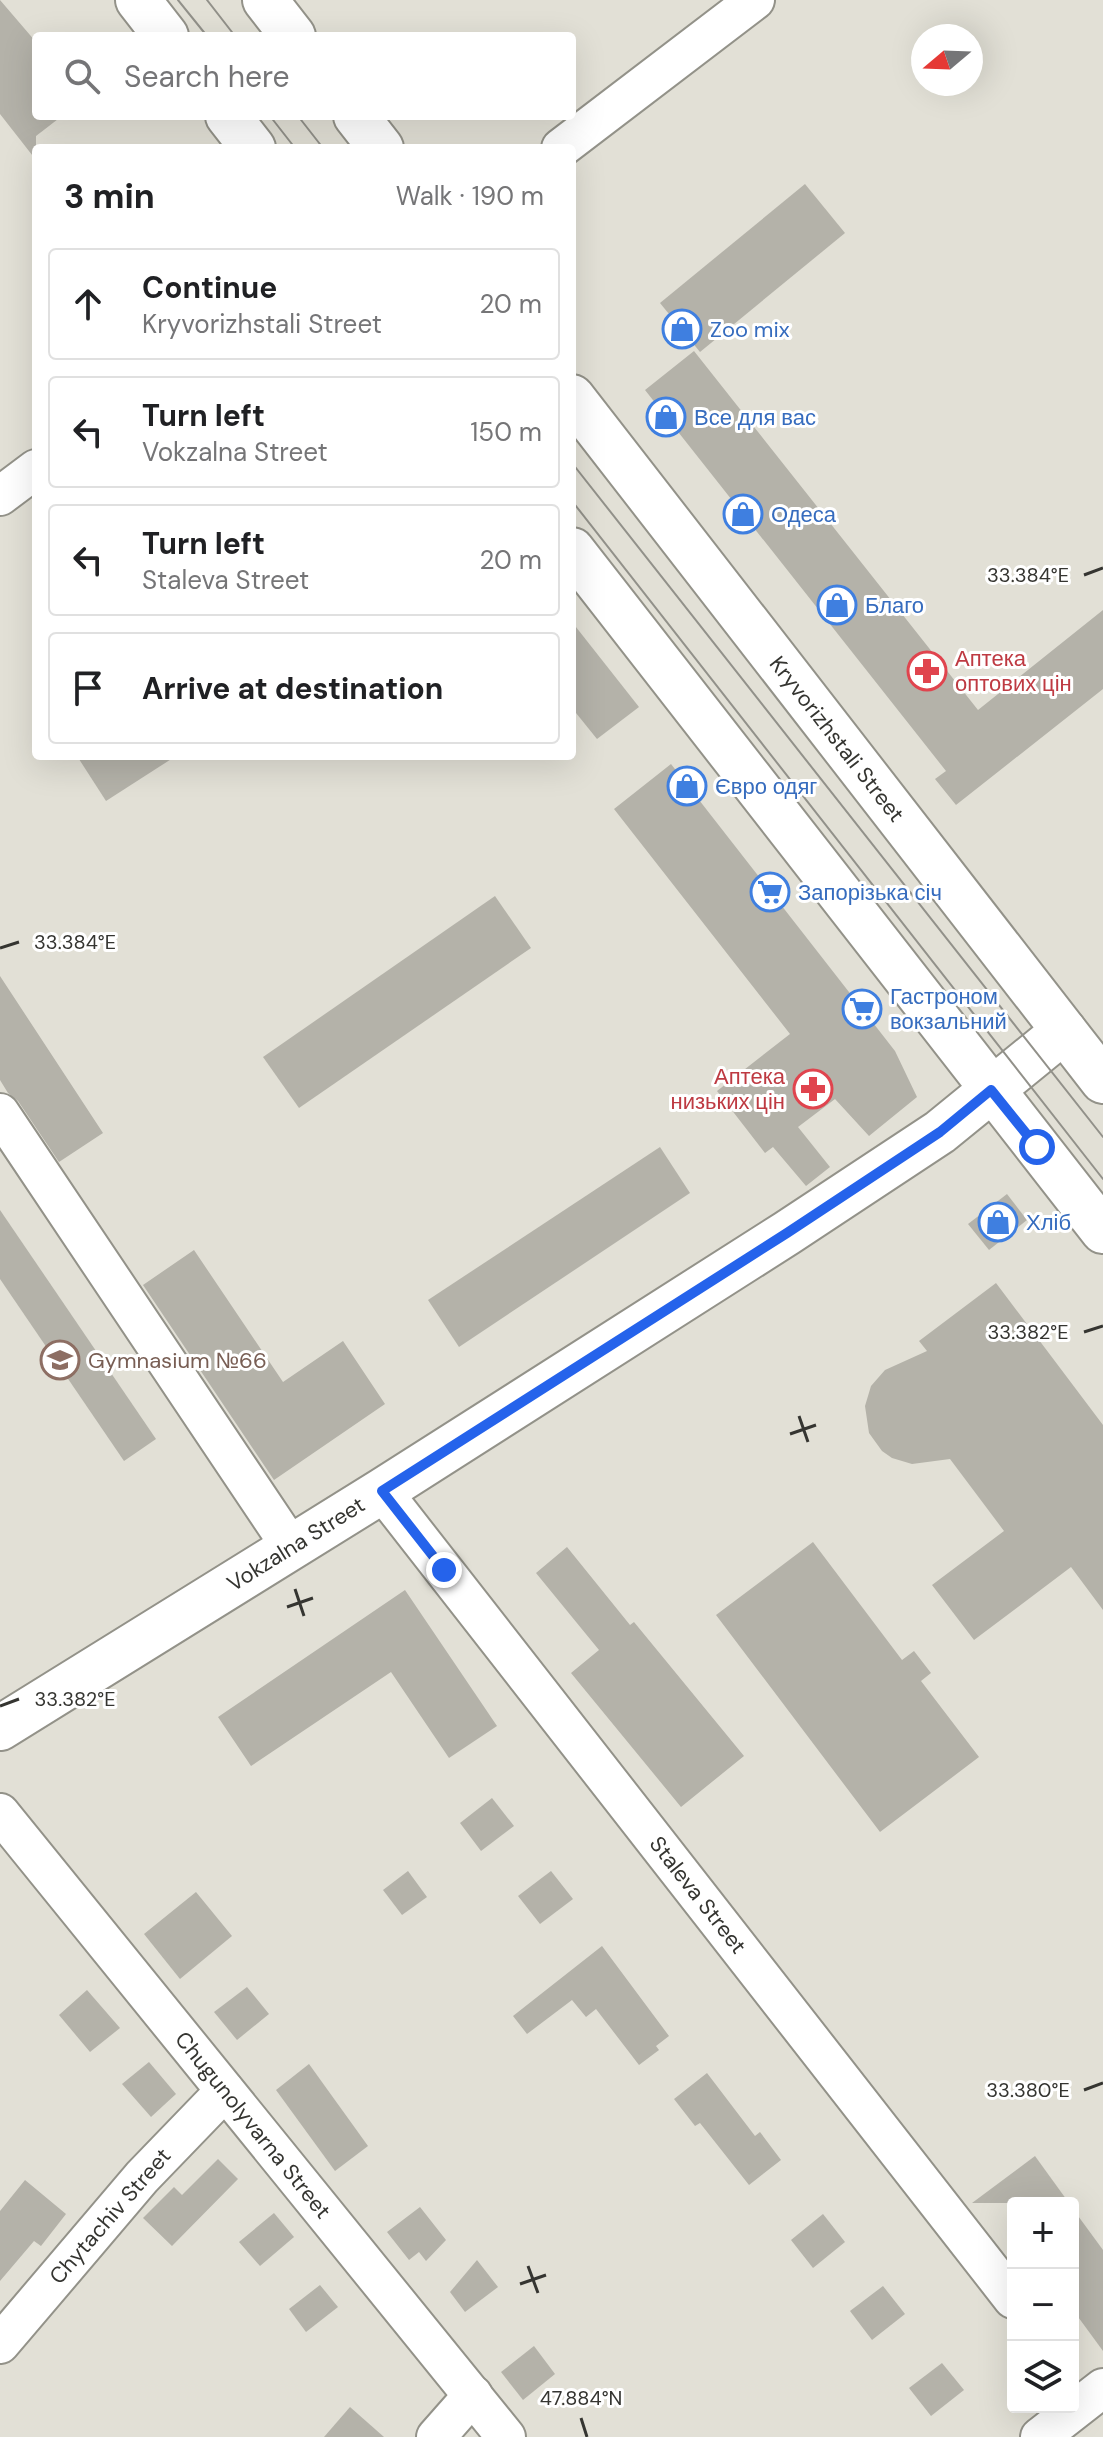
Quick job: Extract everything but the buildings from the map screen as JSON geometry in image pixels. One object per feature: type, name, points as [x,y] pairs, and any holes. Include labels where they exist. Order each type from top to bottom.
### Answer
[{"type":"main road","points":[[138,0],[163,32]]},
{"type":"main road","points":[[265,0],[290,32]]},
{"type":"main road","points":[[231,120],[250,144]]},
{"type":"main road","points":[[359,120],[378,144]]},
{"type":"main road","name":"Kryvorizhstali Street","points":[[576,402],[1103,1081]]},
{"type":"main road","points":[[576,555],[1103,1231]]},
{"type":"main road","name":"Vokzalna Street","points":[[0,1728],[382,1491],[798,1226],[940,1132],[1064,1031]]},
{"type":"street","points":[[566,144],[755,0]]},
{"type":"street","points":[[0,496],[32,472]]},
{"type":"street","points":[[0,1113],[291,1547]]},
{"type":"street","name":"Staleva Street","points":[[382,1491],[1007,2291]]},
{"type":"street","name":"Chugunolyvarna Street","points":[[0,1813],[506,2437]]},
{"type":"street","name":"Chytachiv Street","points":[[0,2344],[142,2177],[225,2091]]},
{"type":"street","points":[[436,2437],[473,2395]]},
{"type":"street","points":[[1040,2437],[1092,2395]]},
{"type":"tram line","points":[[178,0],[204,32]]},
{"type":"tram line","points":[[207,0],[232,32]]},
{"type":"tram line","points":[[273,120],[292,144]]},
{"type":"tram line","points":[[301,120],[320,144]]},
{"type":"tram line","points":[[576,468],[1103,1137]]},
{"type":"tram line","points":[[576,506],[1103,1179]]},
{"type":"place","name":"Zoo mix","points":[[682,329]]},
{"type":"place","name":"Все для вас","points":[[666,417]]},
{"type":"place","name":"Одеса","points":[[743,514]]},
{"type":"place","name":"Благо","points":[[837,605]]},
{"type":"place","name":"Аптека оптових цін","points":[[927,671]]},
{"type":"place","name":"Євро одяг","points":[[687,786]]},
{"type":"place","name":"Запорізька січ","points":[[770,892]]},
{"type":"place","name":"Гастроном вокзальний","points":[[862,1009]]},
{"type":"place","name":"Аптека низьких цін","points":[[813,1089]]},
{"type":"place","name":"Хліб","points":[[998,1222]]},
{"type":"place","name":"Gymnasium №66","points":[[60,1360]]},
{"type":"route","points":[[444,1570],[382,1491],[787,1233],[940,1132],[991,1090],[1037,1147]]}]
